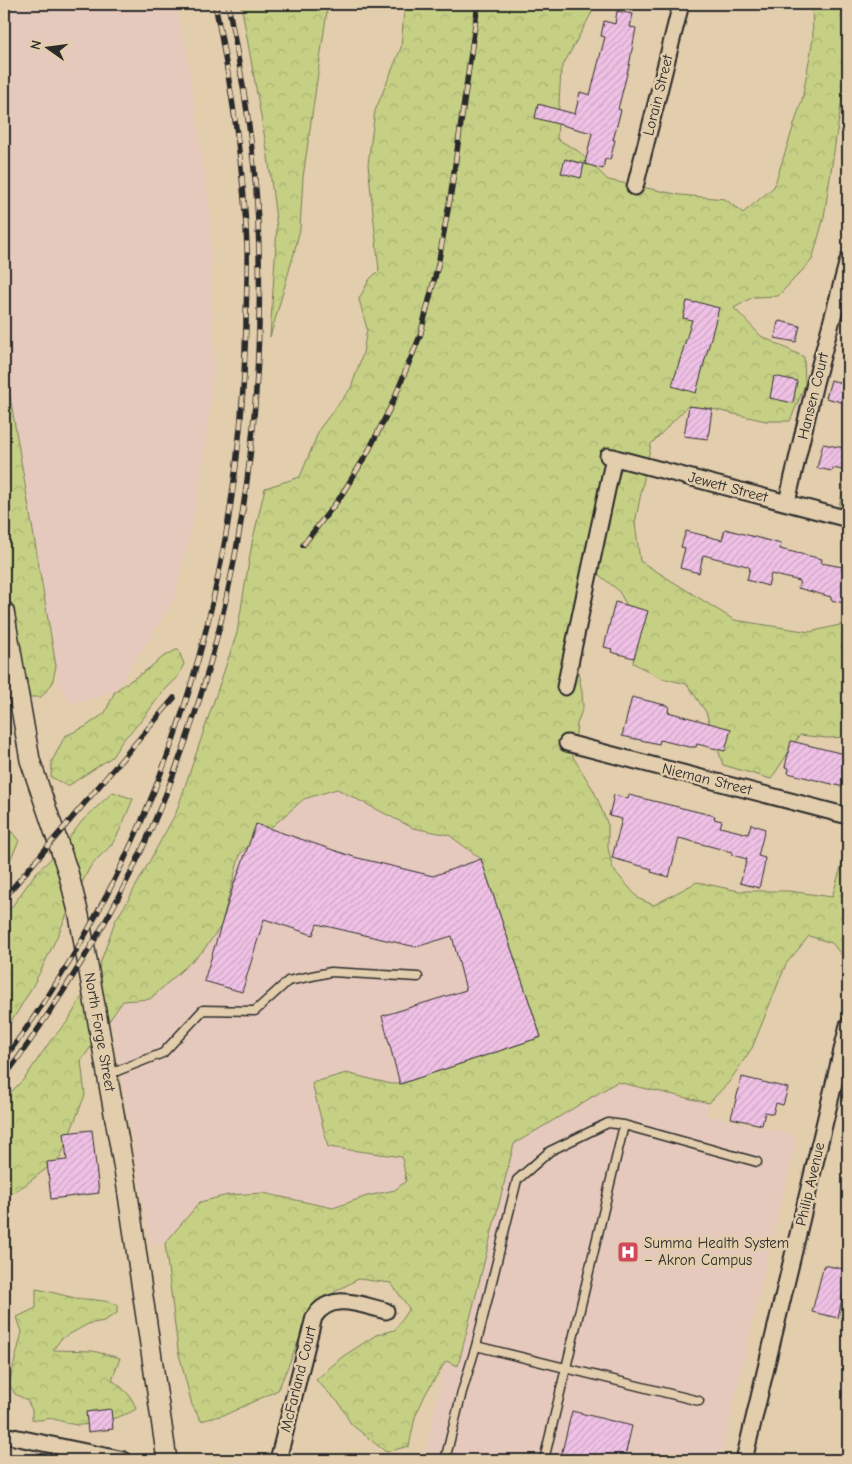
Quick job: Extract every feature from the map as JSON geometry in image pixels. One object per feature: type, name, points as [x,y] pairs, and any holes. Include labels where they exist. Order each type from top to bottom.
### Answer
[{"type":"street","name":"Lorain Street","points":[[635,186],[680,4]]},
{"type":"street","name":"Hansen Court","points":[[787,502],[815,383],[848,260]]},
{"type":"street","name":"Jewett Street","points":[[565,687],[611,456],[848,519]]},
{"type":"street","name":"North Forge Street","points":[[4,611],[30,760],[68,872],[79,915],[127,1191],[167,1460]]},
{"type":"street","name":"Nieman Street","points":[[567,743],[848,816]]},
{"type":"street","name":"Philip Avenue","points":[[744,1460],[848,1025]]},
{"type":"street","name":"McFarland Court","points":[[278,1460],[314,1317],[320,1308],[334,1302],[350,1302],[386,1311]]},
{"type":"street","points":[[4,1435],[124,1460]]},
{"type":"lane","points":[[107,1075],[163,1054],[203,1010],[255,1011],[288,981],[331,972],[418,976]]},
{"type":"lane","points":[[445,1460],[476,1346],[517,1180],[550,1151],[608,1123],[624,1125],[757,1162]]},
{"type":"lane","points":[[544,1460],[624,1125]]},
{"type":"lane","points":[[476,1346],[699,1401]]},
{"type":"shaded area","points":[[4,4],[175,4],[187,53],[210,210],[214,371],[200,489],[174,601],[115,691],[73,705],[60,688],[4,361]]},
{"type":"shaded area","points":[[337,789],[413,828],[449,835],[481,859],[541,1037],[400,1084],[391,1084],[328,1147],[402,1157],[406,1180],[395,1190],[367,1196],[333,1208],[263,1193],[200,1202],[165,1243],[151,1247],[111,1019],[123,1001],[150,999],[203,951],[221,926],[240,854],[304,799]]},
{"type":"shaded area","name":"Summa Health System – Akron Campus","points":[[617,1082],[709,1103],[706,1115],[797,1135],[720,1460],[423,1460],[446,1361],[458,1366],[514,1144]]},
{"type":"green space","points":[[241,4],[328,4],[303,177],[300,229],[270,337],[277,227],[268,156]]},
{"type":"green space","points":[[403,4],[595,4],[561,69],[557,139],[578,151],[608,180],[680,195],[725,199],[743,213],[774,187],[802,100],[813,39],[812,4],[848,4],[848,59],[824,217],[812,260],[778,296],[753,297],[734,308],[761,336],[804,357],[805,385],[790,421],[766,421],[712,409],[688,406],[651,444],[635,523],[640,561],[734,620],[810,632],[848,623],[848,737],[826,738],[800,735],[771,779],[723,765],[706,712],[687,684],[661,678],[633,663],[636,634],[625,602],[618,590],[598,574],[582,579],[571,636],[582,692],[583,707],[577,724],[573,757],[594,791],[608,825],[608,848],[613,869],[639,899],[654,905],[697,882],[739,891],[789,891],[832,897],[843,861],[848,852],[848,963],[832,943],[809,936],[786,964],[752,1048],[729,1082],[709,1103],[617,1082],[514,1144],[458,1366],[446,1361],[426,1393],[415,1417],[409,1446],[386,1452],[351,1424],[340,1404],[316,1380],[342,1357],[376,1335],[395,1330],[409,1308],[391,1283],[358,1279],[336,1291],[312,1309],[278,1390],[227,1414],[201,1421],[192,1405],[178,1350],[165,1243],[200,1202],[228,1195],[263,1193],[333,1208],[367,1196],[395,1190],[406,1181],[402,1157],[328,1147],[312,1083],[346,1073],[391,1084],[400,1084],[541,1037],[481,859],[449,835],[413,828],[337,789],[304,799],[240,854],[221,926],[203,951],[150,999],[123,1001],[81,1061],[85,1095],[60,1158],[25,1185],[4,1198],[4,1099],[25,1078],[51,1040],[68,1021],[99,967],[115,921],[176,813],[237,633],[252,543],[265,488],[300,477],[320,428],[351,388],[363,353],[367,329],[359,299],[369,280],[379,270],[368,164],[375,111],[401,48]]},
{"type":"green space","points":[[4,361],[56,666],[52,684],[41,697],[31,697],[23,686],[4,568]]},
{"type":"green space","points":[[848,469],[848,508],[839,506]]},
{"type":"green space","points":[[178,649],[184,664],[177,678],[123,740],[112,757],[68,786],[51,777],[52,761],[65,736],[85,727],[105,713],[115,691],[163,657]]},
{"type":"green space","points":[[113,792],[133,799],[117,836],[89,869],[29,993],[4,1031],[4,918],[35,874],[56,854],[83,820]]},
{"type":"green space","points":[[12,832],[19,841],[4,873],[4,834]]},
{"type":"green space","points":[[36,1289],[117,1305],[117,1313],[104,1321],[88,1324],[61,1339],[53,1350],[93,1351],[120,1358],[112,1380],[127,1392],[136,1409],[117,1417],[83,1425],[74,1425],[51,1419],[32,1419],[32,1410],[27,1400],[15,1394],[9,1384],[22,1332],[17,1317],[36,1308]]},
{"type":"building","points":[[617,11],[633,14],[630,27],[636,28],[618,109],[621,110],[613,140],[615,140],[610,160],[605,159],[603,169],[585,164],[592,133],[535,118],[538,104],[575,114],[580,92],[590,95],[605,37],[601,36],[604,21],[615,24]]},
{"type":"building","points":[[565,159],[584,164],[581,178],[561,173]]},
{"type":"building","points":[[687,301],[719,308],[696,393],[672,386],[692,320],[683,318]]},
{"type":"building","points":[[778,322],[800,326],[796,342],[775,338]]},
{"type":"building","points":[[774,376],[797,381],[793,403],[770,398]]},
{"type":"building","points":[[831,380],[848,385],[848,404],[826,398]]},
{"type":"building","points":[[689,406],[712,409],[708,439],[684,436]]},
{"type":"building","points":[[823,444],[844,448],[844,451],[848,452],[848,467],[844,465],[842,470],[833,468],[832,471],[817,468]]},
{"type":"building","points":[[725,529],[781,544],[780,549],[822,559],[821,563],[848,568],[848,604],[798,588],[800,581],[771,574],[768,586],[747,580],[750,568],[747,566],[703,555],[699,573],[680,568],[685,548],[681,547],[686,531],[722,540]]},
{"type":"building","points":[[615,602],[648,611],[634,658],[611,652],[612,649],[604,647]]},
{"type":"building","points":[[632,697],[669,706],[668,712],[731,729],[725,751],[697,744],[696,747],[689,747],[660,740],[659,744],[622,736]]},
{"type":"building","points":[[791,741],[848,755],[848,788],[788,773],[789,768],[785,767]]},
{"type":"building","points":[[614,795],[628,799],[629,795],[715,816],[714,819],[722,821],[720,827],[748,834],[751,824],[765,829],[758,856],[765,858],[759,888],[740,883],[747,859],[732,855],[732,852],[679,838],[669,877],[651,872],[652,869],[612,858],[622,819],[609,816]]},
{"type":"building","points":[[256,824],[354,857],[433,876],[481,859],[541,1037],[400,1084],[382,1016],[466,990],[452,936],[416,947],[317,924],[313,935],[264,919],[242,992],[204,981],[235,880]]},
{"type":"building","points":[[742,1077],[788,1088],[783,1105],[776,1103],[773,1114],[765,1112],[762,1125],[731,1118]]},
{"type":"building","points":[[92,1130],[99,1193],[51,1199],[47,1162],[67,1160],[64,1133]]},
{"type":"building","points":[[824,1265],[848,1270],[838,1318],[812,1312]]},
{"type":"building","points":[[111,1409],[113,1429],[88,1432],[86,1412]]},
{"type":"building","points":[[572,1411],[632,1426],[624,1460],[560,1460]]},
{"type":"railway","points":[[4,1059],[60,977],[108,892],[149,803],[183,711],[209,617],[228,521],[240,424],[246,325],[247,266],[240,155],[215,4]]},
{"type":"railway","points":[[4,1078],[45,1020],[83,960],[134,866],[178,761],[203,687],[223,612],[239,535],[250,458],[257,380],[259,301],[258,223],[254,168],[243,85],[228,4]]},
{"type":"railway","points":[[303,545],[339,499],[367,454],[392,404],[420,336],[438,265],[451,193],[478,4]]},
{"type":"railway","points":[[4,898],[174,698]]},
{"type":"place","name":"Summa Health System – Akron Campus","points":[[628,1252]]}]
